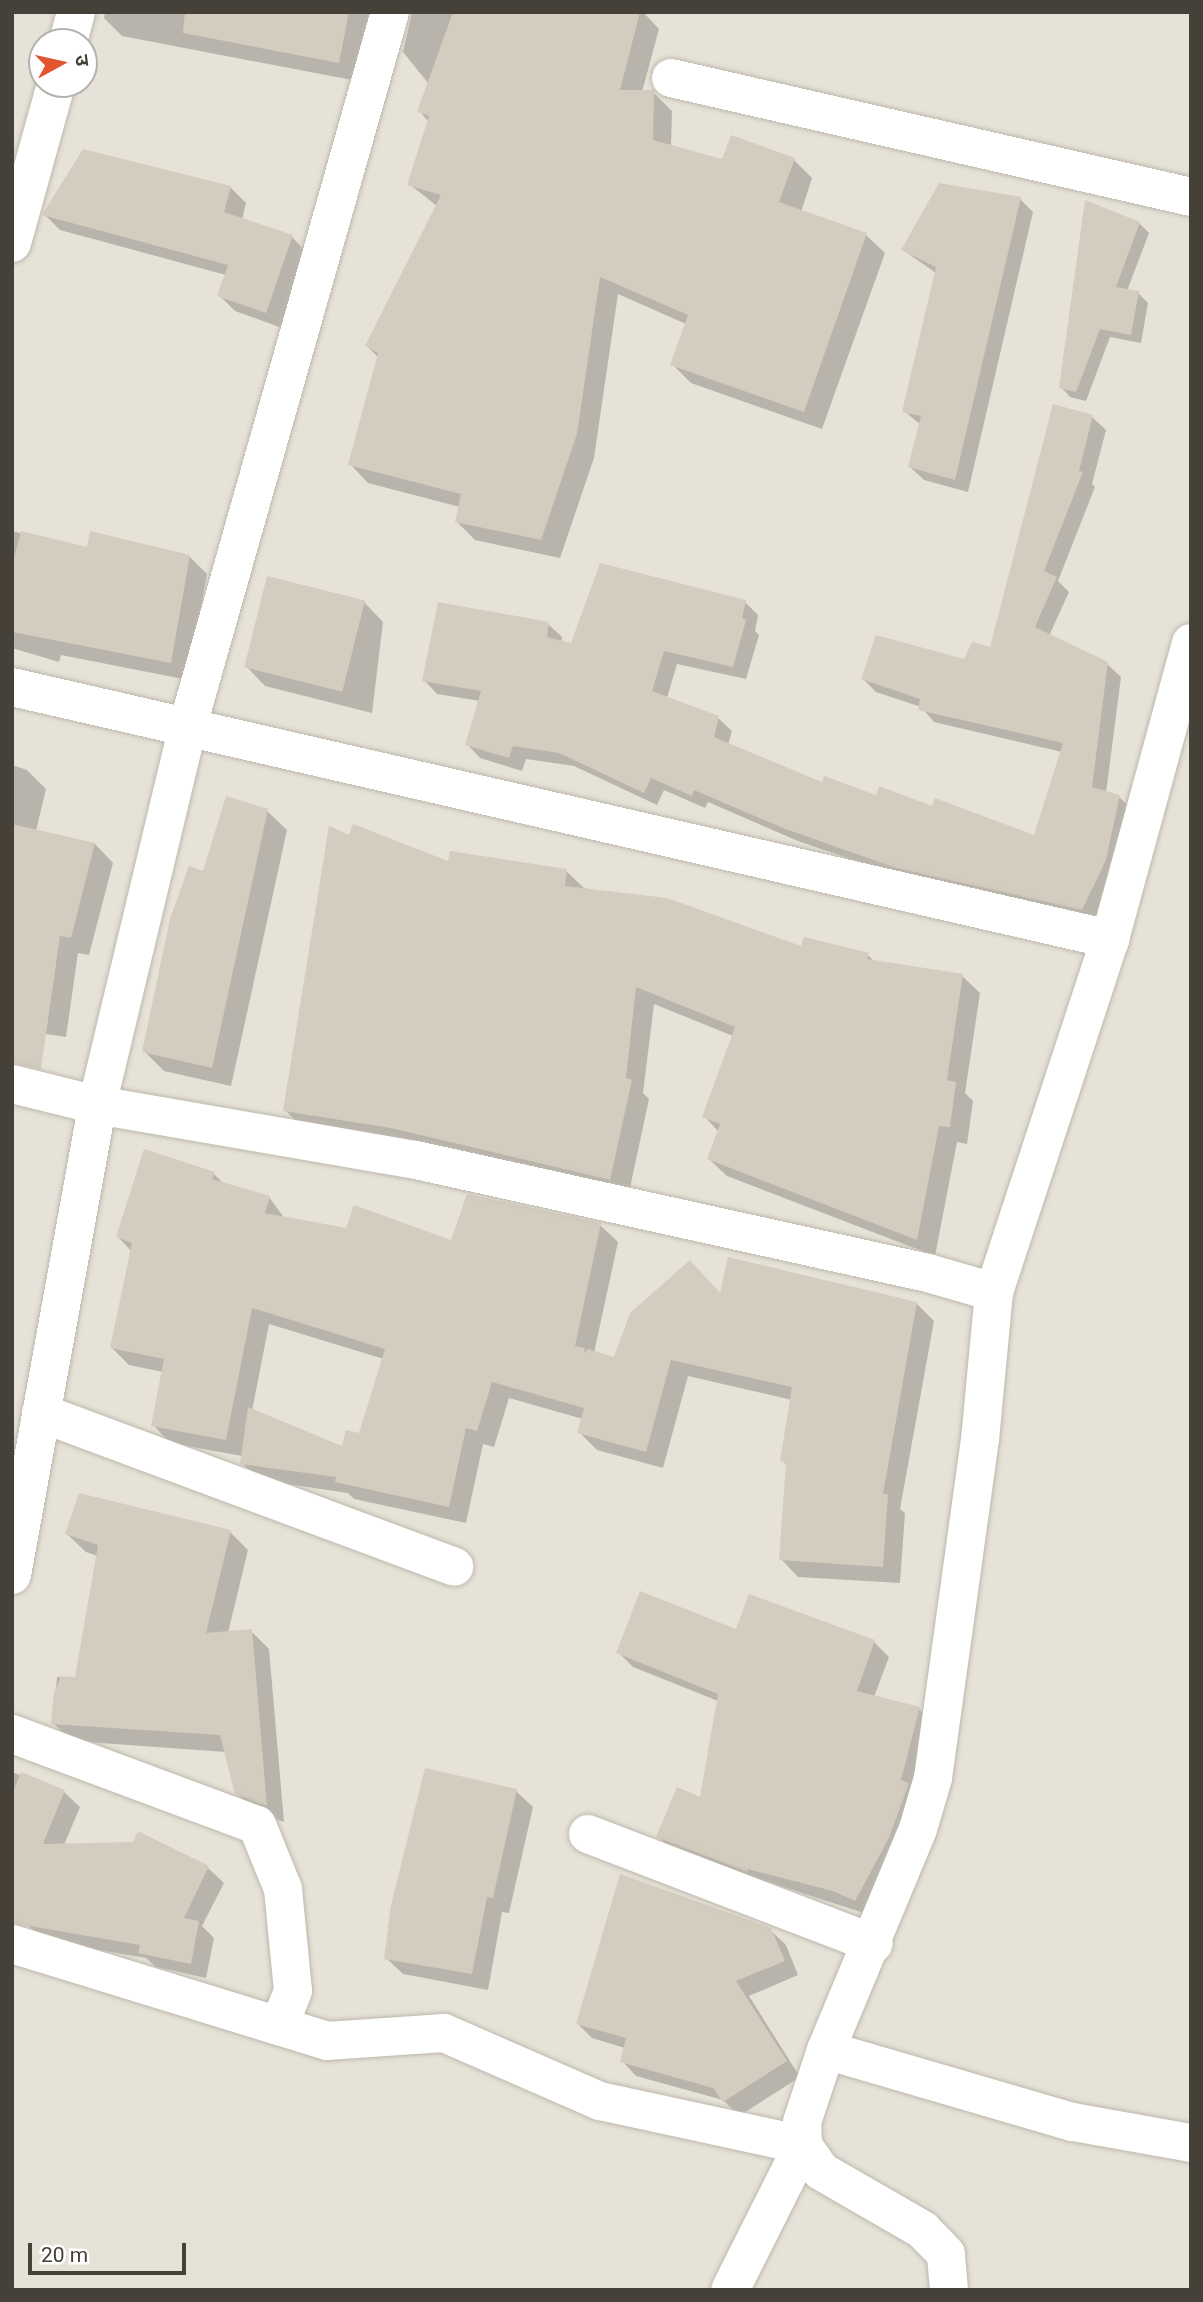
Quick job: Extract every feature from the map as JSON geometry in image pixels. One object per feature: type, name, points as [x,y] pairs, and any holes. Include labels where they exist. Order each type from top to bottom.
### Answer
[{"type":"street","points":[[12,1575],[97,1105],[188,724],[390,12]]},
{"type":"street","points":[[671,78],[1191,197]]},
{"type":"street","points":[[12,243],[52,98]]},
{"type":"street","points":[[730,2290],[803,2145],[802,2122],[826,2050],[874,1944],[933,1778],[980,1440],[994,1292],[1110,939],[1191,643]]},
{"type":"street","points":[[12,687],[188,724],[1110,939]]},
{"type":"street","points":[[12,1084],[97,1105],[416,1160],[929,1273],[994,1292]]},
{"type":"street","points":[[41,1413],[454,1567]]},
{"type":"street","points":[[12,1734],[257,1825],[283,1889],[293,1991],[278,2026]]},
{"type":"street","points":[[588,1835],[874,1944]]},
{"type":"street","points":[[12,1944],[327,2041],[444,2033],[600,2101],[803,2145],[821,2171],[923,2230],[946,2254],[949,2290]]},
{"type":"street","points":[[826,2050],[1073,2122],[1191,2143]]},
{"type":"shaded area","points":[[12,12],[1191,12],[1191,2290],[12,2290]]},
{"type":"building","points":[[185,12],[349,12],[339,63],[183,33]]},
{"type":"building","points":[[453,12],[640,12],[620,90],[654,90],[653,140],[722,159],[731,135],[795,158],[779,202],[867,233],[804,412],[670,365],[688,315],[600,277],[577,434],[541,540],[455,522],[461,494],[348,465],[378,353],[365,346],[441,195],[407,185],[429,116],[417,112]]},
{"type":"building","points":[[83,149],[231,186],[224,212],[293,235],[266,313],[217,296],[228,265],[42,215]]},
{"type":"building","points":[[939,183],[1021,197],[955,480],[908,467],[921,416],[902,412],[936,267],[901,250]]},
{"type":"building","points":[[1085,200],[1140,222],[1116,287],[1139,291],[1131,335],[1100,329],[1076,392],[1059,388]]},
{"type":"building","points":[[1053,404],[1093,415],[1079,471],[1083,472],[1044,571],[1057,577],[1035,627],[1108,662],[1092,787],[1120,795],[1106,860],[1082,910],[896,868],[783,828],[694,790],[692,796],[651,778],[644,793],[559,753],[513,746],[509,758],[465,745],[481,691],[422,681],[438,602],[549,622],[547,637],[571,643],[600,563],[746,600],[742,618],[746,620],[733,667],[664,651],[652,691],[719,716],[714,737],[822,782],[824,776],[876,795],[879,786],[932,806],[935,798],[1034,835],[1063,743],[918,710],[920,699],[861,679],[876,635],[964,659],[972,642],[990,647]]},
{"type":"building","points":[[21,531],[87,547],[90,531],[190,555],[171,663],[12,632],[12,566]]},
{"type":"building","points":[[267,576],[365,600],[342,692],[244,667]]},
{"type":"building","points":[[226,796],[268,809],[212,1068],[142,1052],[170,919],[189,866],[203,871]]},
{"type":"building","points":[[12,824],[95,843],[71,938],[60,936],[41,1069],[12,1063]]},
{"type":"building","points":[[353,824],[448,861],[450,851],[567,869],[565,886],[667,898],[801,946],[804,937],[869,953],[867,959],[963,974],[947,1080],[956,1082],[950,1127],[939,1126],[917,1240],[707,1159],[720,1124],[702,1117],[735,1027],[636,987],[626,1078],[632,1080],[610,1180],[391,1128],[283,1111],[329,826],[349,835]]},
{"type":"building","points":[[144,1149],[215,1172],[212,1179],[270,1196],[265,1213],[346,1228],[354,1205],[451,1240],[467,1194],[601,1223],[575,1346],[585,1348],[584,1353],[588,1349],[614,1357],[630,1313],[690,1260],[720,1293],[728,1257],[917,1302],[883,1494],[888,1494],[883,1567],[779,1560],[786,1462],[780,1461],[792,1387],[671,1360],[646,1452],[577,1433],[584,1408],[492,1382],[477,1431],[466,1428],[449,1507],[335,1482],[336,1477],[240,1464],[248,1407],[342,1446],[346,1430],[359,1433],[385,1349],[252,1308],[226,1440],[151,1426],[164,1359],[110,1348],[132,1243],[116,1237]]},
{"type":"building","points":[[79,1493],[231,1530],[206,1633],[252,1629],[267,1806],[235,1794],[220,1735],[51,1724],[54,1693],[61,1676],[75,1677],[98,1545],[65,1534]]},
{"type":"building","points":[[640,1591],[736,1629],[749,1594],[875,1640],[857,1691],[920,1707],[901,1780],[909,1783],[907,1789],[889,1838],[855,1901],[833,1891],[747,1869],[748,1872],[656,1837],[677,1787],[700,1797],[718,1694],[616,1653]]},
{"type":"building","points":[[425,1768],[517,1789],[493,1898],[487,1897],[472,1974],[384,1959],[391,1905]]},
{"type":"building","points":[[21,1772],[65,1790],[43,1844],[133,1842],[138,1831],[209,1866],[184,1918],[199,1921],[191,1964],[138,1953],[140,1945],[12,1923],[12,1794]]},
{"type":"building","points":[[620,1874],[771,1928],[785,1961],[736,1981],[787,2061],[723,2102],[713,2088],[620,2062],[626,2038],[576,2024]]}]
